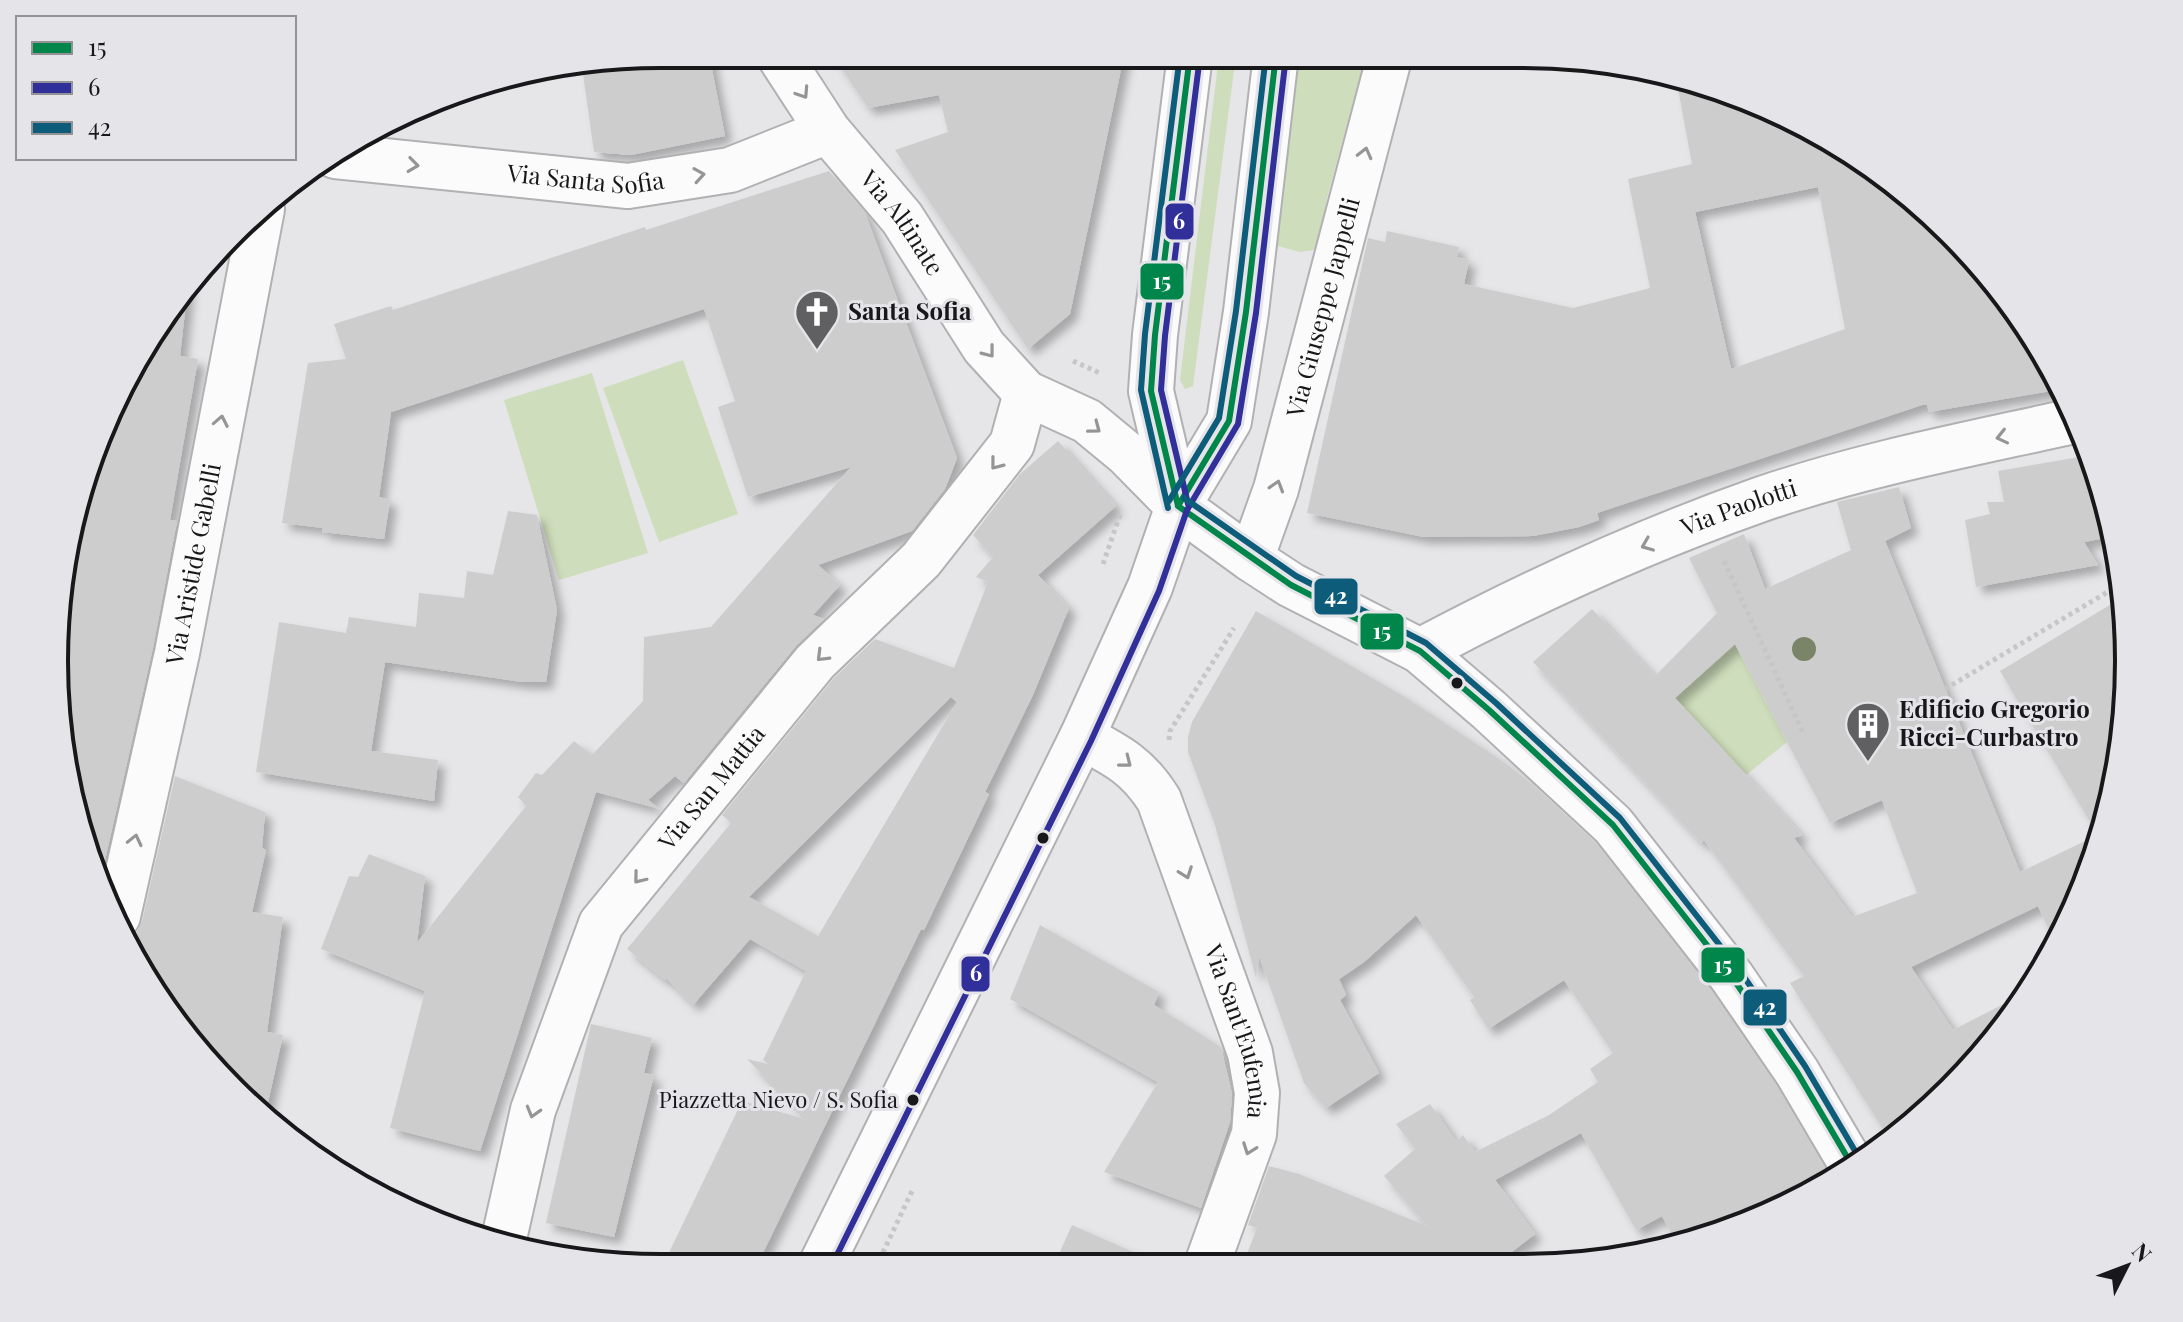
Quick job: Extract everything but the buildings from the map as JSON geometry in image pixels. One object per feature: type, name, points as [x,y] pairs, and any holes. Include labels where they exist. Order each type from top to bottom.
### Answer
[{"type":"street","name":"Via Altinate","points":[[787,68],[828,131],[902,218],[984,347],[1026,393],[1087,421],[1127,454],[1178,506],[1251,559],[1291,585],[1420,651],[1613,825],[1732,977],[1797,1072],[1847,1157]]},
{"type":"street","points":[[1178,506],[1151,391],[1188,68]]},
{"type":"street","points":[[826,1254],[1082,737],[1150,587],[1178,506],[1229,421],[1246,312],[1274,68]]},
{"type":"street","name":"Via Giuseppe Jappelli","points":[[1251,559],[1276,489],[1387,68]]},
{"type":"street","name":"Via Santa Sofia","points":[[348,157],[628,186],[730,170],[828,131]]},
{"type":"street","name":"Via Aristide Gabelli","points":[[121,905],[177,653],[259,226]]},
{"type":"street","name":"Via San Mattia","points":[[505,1233],[533,1110],[601,924],[815,662],[921,560],[1012,444],[1026,393]]},
{"type":"street","name":"Via Paolotti","points":[[1420,651],[1493,612],[1624,554],[1760,500],[1890,462],[2065,423]]},
{"type":"street","name":"Via Sant'Eufemia","points":[[1082,737],[1124,758],[1148,782],[1159,800],[1250,1053],[1257,1093],[1254,1134],[1211,1254]]},
{"type":"path","points":[[1719,550],[1803,733]]},
{"type":"path","points":[[1945,689],[2111,590]]},
{"type":"path","points":[[1167,749],[1170,731],[1234,628]]},
{"type":"green space","points":[[1217,68],[1234,68],[1193,386],[1185,389],[1180,380]]},
{"type":"green space","points":[[1275,68],[1362,68],[1327,198],[1320,249],[1300,252],[1251,239]]},
{"type":"green space","points":[[683,360],[738,514],[659,542],[603,388]]},
{"type":"green space","points":[[592,373],[648,553],[559,580],[504,400]]},
{"type":"green space","points":[[1735,644],[1787,742],[1746,775],[1675,698]]},
{"type":"transit line","name":"42","points":[[1168,508],[1141,390],[1145,334],[1178,68]]},
{"type":"transit line","name":"15","points":[[1178,506],[1151,391],[1155,335],[1188,68]]},
{"type":"transit line","name":"6","points":[[1188,504],[1161,390],[1198,68]]},
{"type":"transit line","name":"42","points":[[1169,501],[1219,418],[1236,311],[1264,68]]},
{"type":"transit line","name":"15","points":[[1178,506],[1229,421],[1246,312],[1274,68]]},
{"type":"transit line","name":"6","points":[[837,1254],[1091,741],[1159,591],[1187,510],[1238,424],[1256,313],[1285,68]]},
{"type":"transit line","name":"42","points":[[1184,498],[1296,576],[1426,643],[1620,818],[1740,971],[1805,1066],[1855,1151]]},
{"type":"transit line","name":"15","points":[[1178,506],[1291,585],[1420,651],[1613,825],[1732,977],[1797,1072],[1847,1157]]},
{"type":"place","name":"Santa Sofia","points":[[817,351]]},
{"type":"place","name":"Edificio Gregorio Ricci-Curbastro","points":[[1868,763]]},
{"type":"place","name":"Piazzetta Nievo / S. Sofia","points":[[913,1100]]}]
